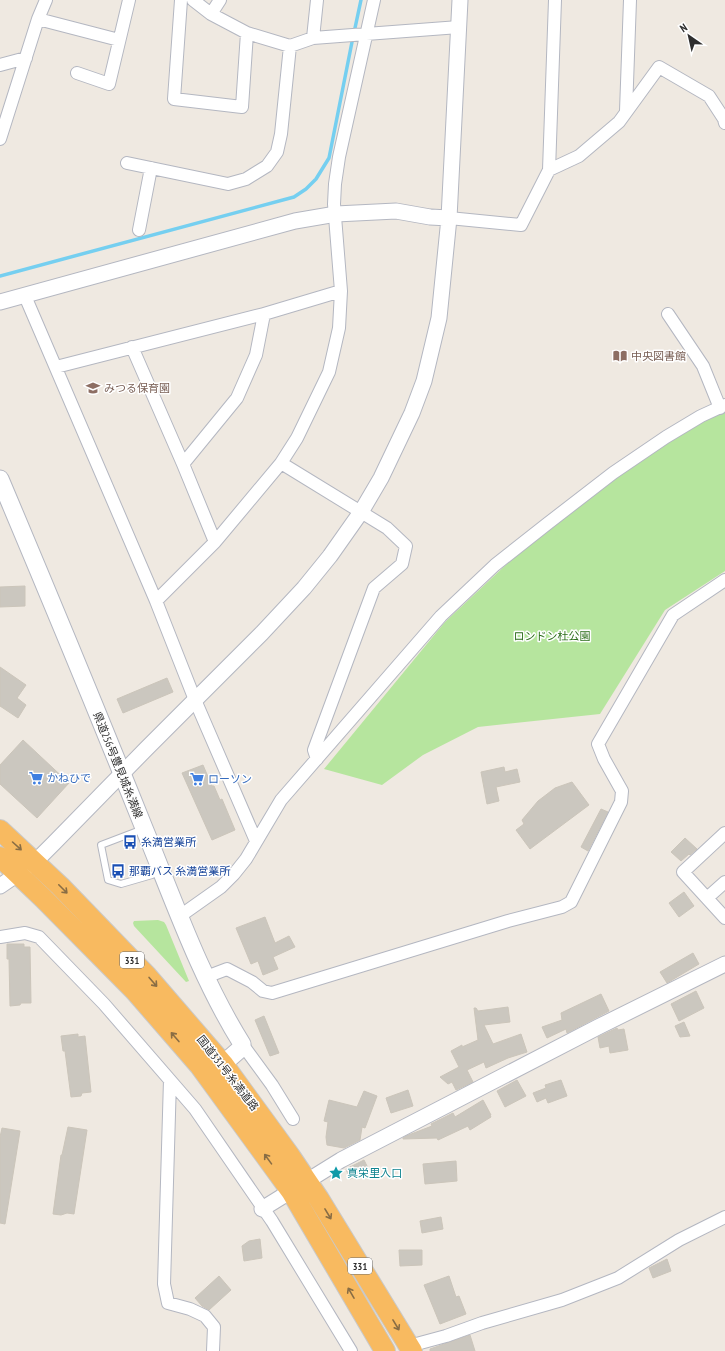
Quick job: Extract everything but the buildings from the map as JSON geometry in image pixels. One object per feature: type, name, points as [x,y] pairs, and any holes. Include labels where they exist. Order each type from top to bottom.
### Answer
[{"type":"highway","name":"国道331号糸満道路","points":[[0,830],[35,862],[147,976],[223,1064],[248,1098],[299,1186],[385,1351]]},
{"type":"highway","name":"国道331号糸満道路","points":[[0,857],[135,991],[200,1066],[299,1186],[410,1349]]},
{"type":"main road","name":"県道256号豊見城糸満線","points":[[0,479],[192,948],[206,978],[242,1044]]},
{"type":"main road","points":[[223,1064],[239,1050],[242,1044]]},
{"type":"street","points":[[0,139],[38,20],[46,0]]},
{"type":"street","points":[[77,74],[109,84],[128,0]]},
{"type":"street","points":[[181,0],[174,99],[242,107],[248,33]]},
{"type":"street","points":[[193,0],[211,14],[248,33],[290,46],[313,38],[459,27]]},
{"type":"street","points":[[211,14],[220,0]]},
{"type":"street","points":[[313,38],[317,0]]},
{"type":"street","points":[[156,601],[215,542],[281,462],[297,438],[329,372],[339,328],[341,290],[334,184],[374,0]]},
{"type":"street","points":[[0,886],[35,862],[262,633],[304,588],[330,556],[361,512],[381,478],[398,445],[424,381],[439,318],[449,218],[460,0]]},
{"type":"street","points":[[0,302],[268,228],[295,221],[336,214],[396,211],[430,217],[521,225],[548,170],[555,0]]},
{"type":"street","points":[[626,111],[630,0]]},
{"type":"street","points":[[38,20],[119,40]]},
{"type":"street","points":[[127,163],[228,184],[246,179],[267,166],[277,152],[282,134],[290,46]]},
{"type":"street","points":[[0,65],[26,58]]},
{"type":"street","points":[[548,170],[579,156],[619,122],[659,67],[709,96],[724,118],[725,123]]},
{"type":"street","points":[[139,230],[151,168]]},
{"type":"street","points":[[56,368],[132,347],[264,314],[341,290]]},
{"type":"street","points":[[25,296],[156,601],[195,700],[256,841]]},
{"type":"street","points":[[183,464],[237,398],[256,355],[264,314]]},
{"type":"street","points":[[180,916],[221,887],[234,874],[246,859],[281,800],[441,616],[495,566],[618,469],[666,437],[701,416],[722,406],[702,366],[668,314]]},
{"type":"street","points":[[132,347],[215,542]]},
{"type":"street","points":[[281,462],[387,528],[406,546],[402,564],[374,588],[314,750],[317,759]]},
{"type":"street","points":[[206,978],[227,969],[252,982],[263,991],[272,992],[508,921],[562,907],[571,902],[621,802],[622,791],[604,759],[598,744],[673,615],[725,580]]},
{"type":"street","points":[[725,833],[683,872],[725,918]]},
{"type":"street","points":[[706,898],[725,882]]},
{"type":"street","points":[[0,937],[25,933],[39,937],[104,1004],[195,1109],[262,1209],[272,1221],[350,1351]]},
{"type":"street","points":[[262,1209],[341,1160],[598,1027],[725,964]]},
{"type":"street","points":[[242,1044],[272,1085],[293,1119]]},
{"type":"street","points":[[170,1080],[164,1284],[168,1303],[190,1309],[205,1316],[214,1327],[213,1351]]},
{"type":"street","points":[[410,1349],[482,1323],[562,1300],[618,1278],[679,1240],[725,1217]]},
{"type":"lane","points":[[144,828],[101,845],[108,880],[121,884],[161,871]]},
{"type":"green space","name":"ロンドン杜公園","points":[[725,409],[725,571],[665,610],[600,714],[478,727],[423,755],[382,785],[324,769],[445,622],[526,546],[611,481],[672,437]]},
{"type":"green space","points":[[158,920],[164,922],[166,925],[189,981],[186,982],[134,926],[133,923],[134,921]]},
{"type":"waterway","points":[[355,28],[361,0]]},
{"type":"waterway","points":[[0,276],[294,197],[306,189],[316,179],[329,158],[352,42]]},
{"type":"place","name":"中央図書館","points":[[620,356]]},
{"type":"place","name":"みつる保育園","points":[[93,388]]},
{"type":"place","name":"かねひで","points":[[36,778]]},
{"type":"place","name":"ローソン","points":[[197,779]]},
{"type":"place","name":"糸満営業所","points":[[130,842]]},
{"type":"place","name":"那覇バス 糸満営業所","points":[[118,871]]},
{"type":"place","name":"真栄里入口","points":[[336,1173]]}]
